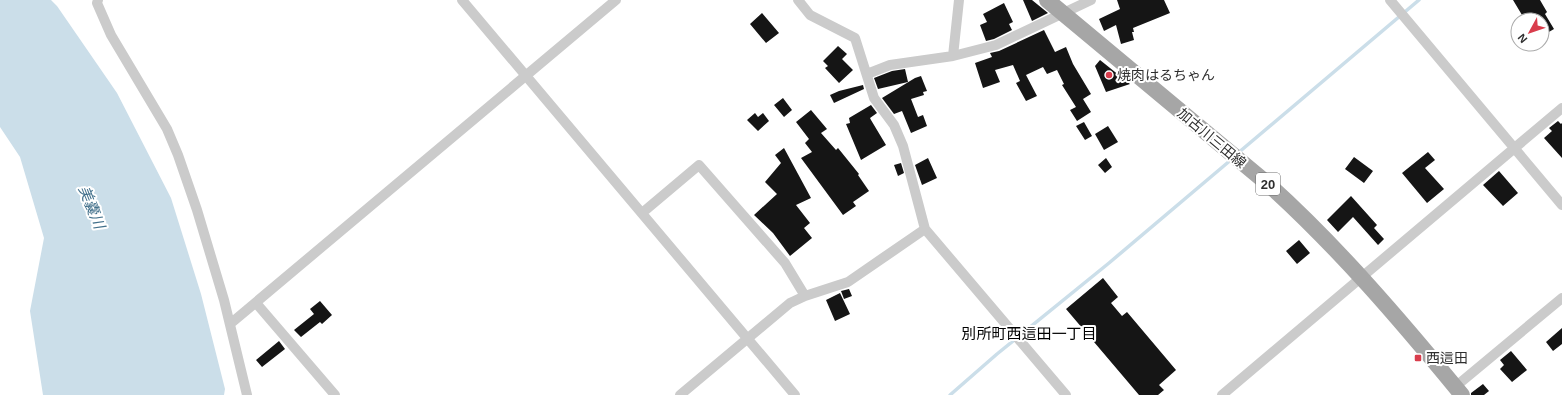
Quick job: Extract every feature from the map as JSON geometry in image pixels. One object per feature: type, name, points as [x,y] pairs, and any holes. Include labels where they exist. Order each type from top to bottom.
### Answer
[{"type":"main road","name":"加古川三田線","points":[[1047,0],[1268,184],[1320,233],[1361,276],[1459,391]]},
{"type":"street","points":[[462,0],[795,395]]},
{"type":"street","points":[[230,324],[616,0]]},
{"type":"street","points":[[798,0],[810,15],[855,38],[874,98],[894,125],[903,146],[925,229],[1066,395]]},
{"type":"street","points":[[953,56],[959,0]]},
{"type":"street","points":[[867,74],[890,65],[953,56],[996,45],[1062,12],[1091,0]]},
{"type":"street","points":[[1390,0],[1562,205]]},
{"type":"street","points":[[94,1],[112,35],[167,129],[197,210],[224,300],[247,395]]},
{"type":"street","points":[[1222,395],[1361,276],[1562,108]]},
{"type":"street","points":[[642,213],[699,165],[785,263],[805,296]]},
{"type":"street","points":[[680,395],[790,303],[805,296],[848,282],[925,229]]},
{"type":"street","points":[[1459,391],[1562,298]]},
{"type":"street","points":[[256,303],[335,395]]},
{"type":"water","name":"美嚢川","points":[[0,0],[51,0],[57,6],[117,93],[171,198],[201,294],[225,389],[224,395],[43,395],[30,311],[44,238],[20,157],[0,127]]},
{"type":"building","points":[[1023,0],[1032,0],[1048,13],[1032,21]]},
{"type":"building","points":[[1117,0],[1164,0],[1170,13],[1133,28],[1134,32],[1132,32],[1134,40],[1121,44],[1116,25],[1104,31],[1099,19],[1120,9]]},
{"type":"building","points":[[1513,0],[1540,0],[1547,12],[1520,12]]},
{"type":"building","points":[[1004,3],[1013,22],[1009,24],[1012,30],[994,39],[986,41],[980,25],[987,22],[983,14]]},
{"type":"building","points":[[762,13],[779,33],[766,43],[750,24]]},
{"type":"building","points":[[1550,22],[1554,29],[1550,31]]},
{"type":"building","points":[[1044,30],[1055,52],[1066,47],[1073,64],[1091,94],[1083,99],[1091,112],[1077,121],[1070,110],[1076,107],[1062,85],[1064,84],[1057,70],[1047,74],[1043,67],[1026,75],[1037,96],[1026,101],[1016,83],[1020,81],[1013,65],[995,70],[1000,82],[983,88],[975,63],[992,57],[990,53],[999,51]]},
{"type":"building","points":[[838,46],[847,54],[842,59],[853,70],[839,83],[825,68],[828,66],[823,61]]},
{"type":"building","name":"焼肉はるちゃん","points":[[1100,60],[1130,84],[1106,92],[1095,66]]},
{"type":"building","points":[[905,69],[908,82],[878,89],[874,78],[892,71]]},
{"type":"building","points":[[921,76],[927,91],[923,92],[924,95],[911,99],[918,117],[923,115],[927,126],[911,133],[902,111],[894,114],[882,98],[915,78]]},
{"type":"building","points":[[863,85],[864,89],[834,103],[830,95],[839,91]]},
{"type":"building","points":[[783,98],[792,110],[784,117],[774,105]]},
{"type":"building","points":[[871,105],[877,113],[870,118],[886,145],[861,160],[846,124],[850,123],[849,118]]},
{"type":"building","points":[[811,110],[827,129],[821,133],[836,150],[838,148],[859,174],[858,175],[869,191],[853,202],[856,206],[843,215],[801,158],[812,152],[805,143],[809,139],[796,122]]},
{"type":"building","points":[[755,113],[758,117],[763,113],[769,121],[758,131],[747,120]]},
{"type":"building","points":[[1558,121],[1561,124],[1562,123],[1562,158],[1544,138],[1552,131],[1549,128]]},
{"type":"building","points":[[1084,122],[1092,136],[1085,140],[1076,126]]},
{"type":"building","points":[[1108,126],[1118,142],[1104,150],[1095,134]]},
{"type":"building","points":[[784,148],[811,198],[796,205],[810,223],[804,228],[812,238],[790,256],[773,233],[754,215],[777,194],[765,182],[781,163],[775,155]]},
{"type":"building","points":[[1428,152],[1435,160],[1425,168],[1444,189],[1427,203],[1402,173]]},
{"type":"building","points":[[1354,157],[1373,171],[1364,183],[1345,169]]},
{"type":"building","points":[[928,158],[937,178],[922,185],[915,165]]},
{"type":"building","points":[[1106,158],[1112,167],[1105,173],[1098,165]]},
{"type":"building","points":[[901,163],[904,173],[898,176],[894,165]]},
{"type":"building","points":[[1499,171],[1518,193],[1503,206],[1483,185]]},
{"type":"building","points":[[1351,196],[1377,225],[1374,228],[1384,239],[1378,245],[1353,217],[1338,232],[1327,220]]},
{"type":"building","points":[[1299,240],[1310,253],[1297,264],[1286,251]]},
{"type":"building","points":[[1103,278],[1118,297],[1111,303],[1122,316],[1127,312],[1176,370],[1159,385],[1164,390],[1158,395],[1139,395],[1066,309]]},
{"type":"building","points":[[849,289],[852,296],[844,299],[841,291]]},
{"type":"building","points":[[840,293],[850,314],[835,321],[826,300]]},
{"type":"building","points":[[320,301],[332,315],[322,324],[320,322],[301,337],[294,330],[314,314],[310,309]]},
{"type":"building","points":[[1562,328],[1562,344],[1553,351],[1546,342]]},
{"type":"building","points":[[279,341],[285,349],[262,367],[256,360]]},
{"type":"building","points":[[1511,351],[1527,370],[1512,382],[1500,369],[1504,365],[1500,360]]},
{"type":"building","points":[[1483,384],[1489,391],[1484,395],[1471,395],[1471,393]]},
{"type":"waterway","points":[[1238,153],[1419,0]]},
{"type":"waterway","points":[[950,395],[997,354],[1109,263],[1232,159]]},
{"type":"place","name":"焼肉はるちゃん","points":[[1109,75]]},
{"type":"place","name":"西這田","points":[[1418,358]]},
{"type":"district","name":"別所町西這田一丁目","points":[[1029,333]]}]
